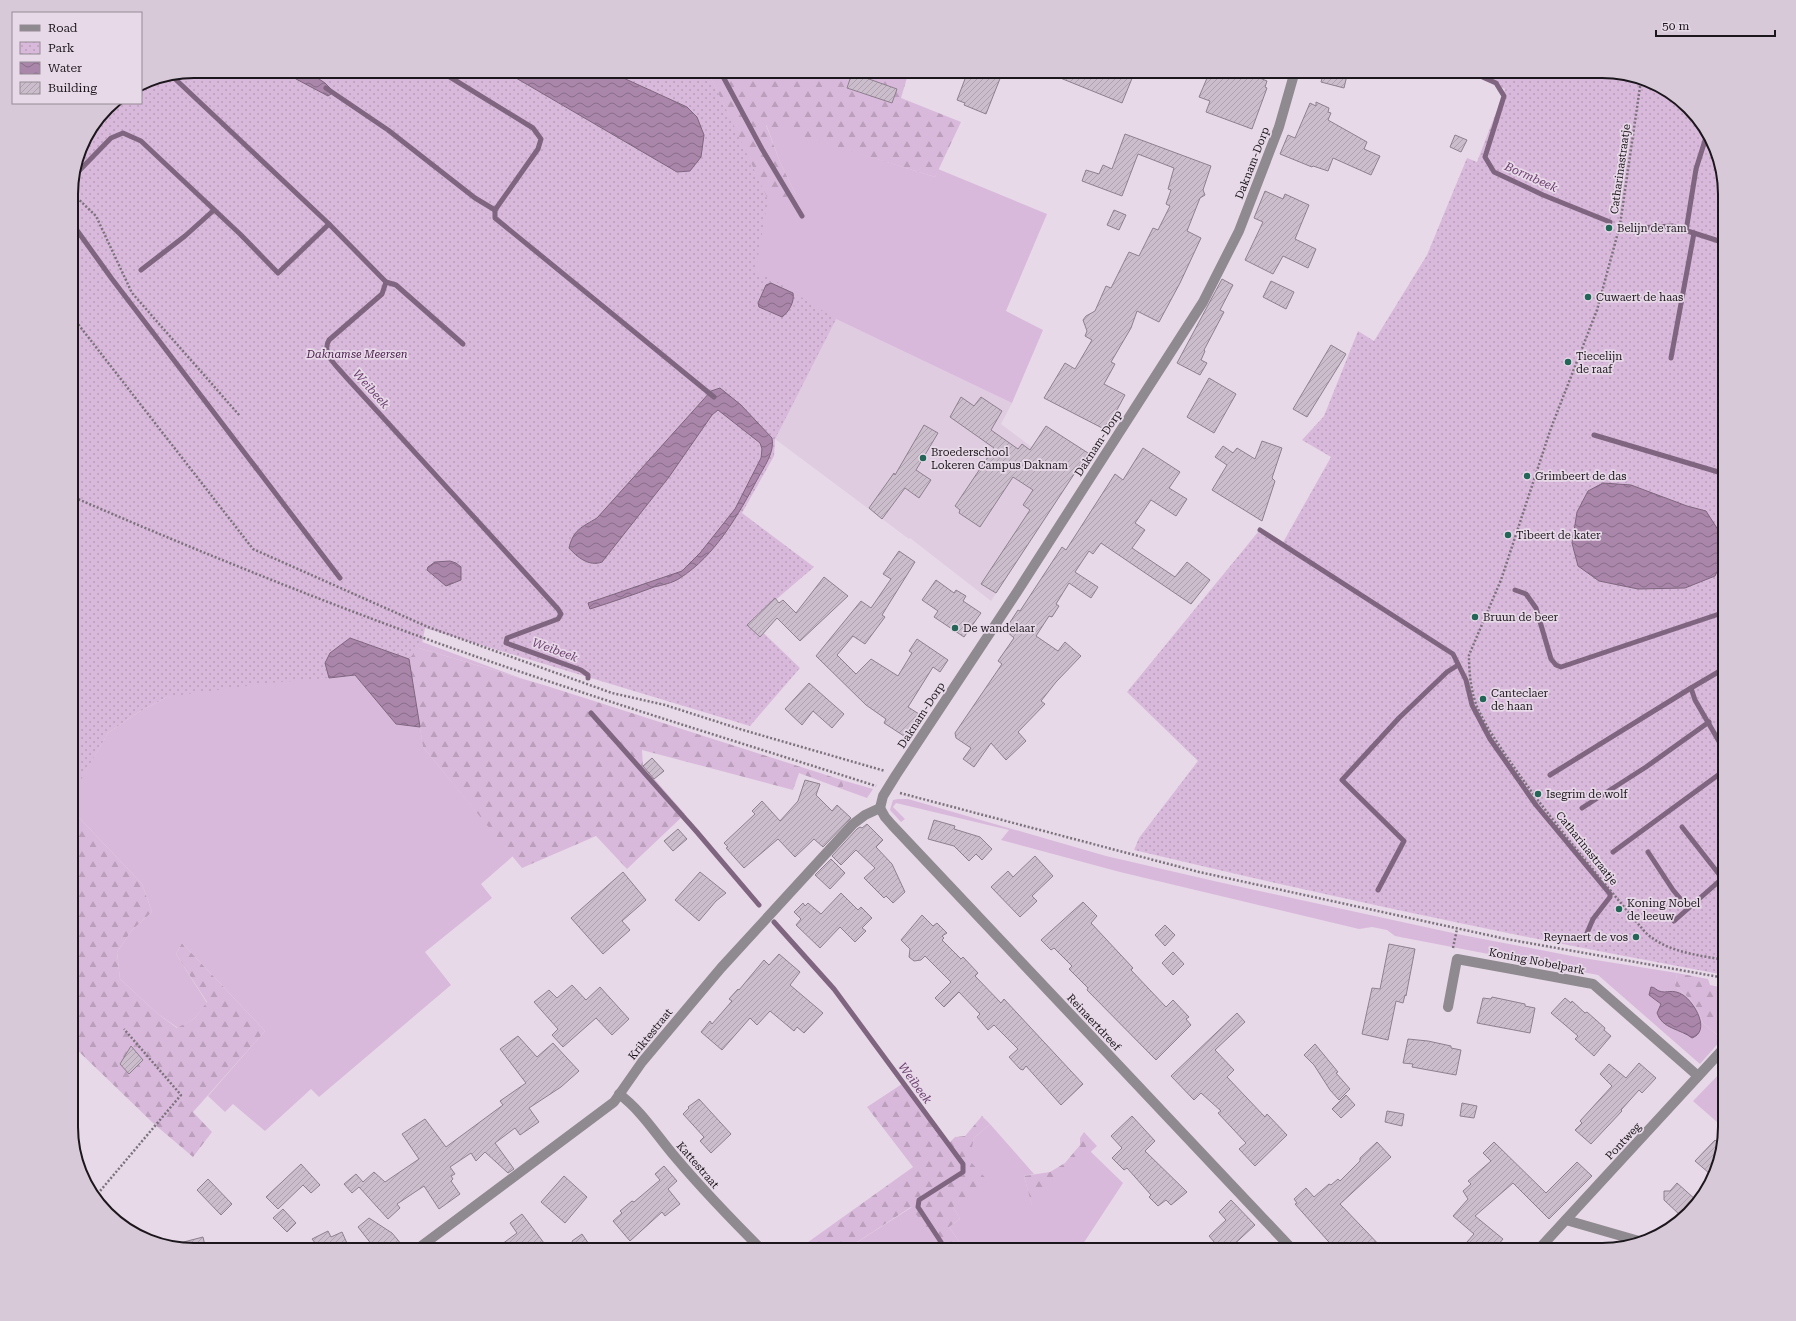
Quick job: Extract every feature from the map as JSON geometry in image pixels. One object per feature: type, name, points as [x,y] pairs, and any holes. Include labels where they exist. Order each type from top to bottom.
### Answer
[{"type":"street","name":"Daknam-Dorp","points":[[880,808],[883,796],[896,775],[1017,592],[1203,302],[1239,231],[1279,127],[1293,78]]},
{"type":"street","name":"Kriktestraat","points":[[425,1243],[614,1102],[651,1050],[720,968],[853,824],[865,815],[880,808]]},
{"type":"street","name":"Reinaertdreef","points":[[880,808],[892,826],[1286,1243]]},
{"type":"street","points":[[1448,1006],[1458,958]]},
{"type":"street","name":"Koning Nobelpark","points":[[1458,958],[1593,984],[1698,1076]]},
{"type":"street","name":"Pontweg","points":[[1545,1243],[1718,1055]]},
{"type":"street","name":"Kattestraat","points":[[619,1094],[634,1104],[675,1157],[714,1201],[755,1243]]},
{"type":"street","points":[[1566,1220],[1631,1239]]},
{"type":"path","name":"Catharinastraatje","points":[[1641,85],[1620,225],[1597,310],[1551,428],[1501,580],[1469,655],[1469,664],[1475,701],[1479,712],[1499,745],[1537,800],[1645,932],[1653,940],[1673,949],[1718,959]]},
{"type":"path","points":[[78,199],[96,216],[132,293],[240,416]]},
{"type":"path","points":[[78,324],[253,550],[428,627],[612,693],[665,705],[743,730],[896,775]]},
{"type":"path","points":[[78,499],[151,530],[411,633],[598,697],[887,790],[1199,872],[1457,928],[1629,962],[1718,977]]},
{"type":"path","points":[[1457,928],[1453,951],[1458,958]]},
{"type":"path","points":[[99,1192],[181,1095],[124,1029]]},
{"type":"shaded area","name":"Broederschool Lokeren Campus Daknam","points":[[836,319],[1012,403],[1001,424],[1072,477],[991,601],[910,538],[909,539],[775,439]]},
{"type":"green space","name":"Daknamse Meersen","points":[[187,78],[710,78],[768,200],[755,274],[771,278],[836,319],[775,439],[774,456],[742,513],[814,567],[751,621],[800,668],[750,726],[425,628],[422,644],[409,659],[350,638],[333,650],[330,654],[327,663],[329,678],[269,683],[167,697],[137,713],[108,733],[78,786],[78,187],[82,164],[87,150],[94,136],[112,112],[122,104],[142,104],[142,91],[150,87],[172,80]]},
{"type":"green space","points":[[709,78],[710,78],[728,113],[796,195],[780,162],[766,124],[935,177],[938,169],[1047,214],[1006,311],[1043,330],[1012,403],[836,319],[775,439],[755,275]]},
{"type":"green space","points":[[710,78],[907,78],[901,98],[961,122],[935,177],[766,125],[780,162],[796,195],[768,200]]},
{"type":"green space","points":[[1479,78],[1609,78],[1639,84],[1660,94],[1684,112],[1694,124],[1706,143],[1714,164],[1718,194],[1718,974],[1429,917],[1134,850],[1139,838],[1198,761],[1127,692],[1258,532],[1281,546],[1331,457],[1302,440],[1324,416],[1358,331],[1374,341],[1427,255],[1467,158],[1477,162],[1505,89]]},
{"type":"green space","points":[[365,621],[520,678],[419,648],[363,628],[355,675],[396,724],[420,727],[423,747],[513,856],[481,884],[492,898],[425,952],[451,985],[319,1097],[311,1089],[265,1131],[233,1104],[225,1112],[208,1096],[265,1031],[182,943],[176,954],[207,1003],[195,1018],[178,1028],[158,1014],[120,979],[117,952],[132,930],[152,912],[142,884],[78,816],[78,770],[83,775],[108,733],[137,713],[167,697]]},
{"type":"green space","points":[[363,628],[419,648],[547,686],[845,781],[842,789],[799,773],[793,790],[642,750],[643,766],[685,814],[627,869],[596,836],[522,868],[423,747],[409,659],[350,638],[333,650],[330,654],[327,663],[329,678],[274,667]]},
{"type":"green space","points":[[845,781],[873,789],[867,798],[842,789]]},
{"type":"green space","points":[[908,799],[1106,856],[1214,881],[1462,935],[1577,957],[1677,973],[1675,986],[1689,998],[1698,1010],[1703,1023],[1718,1036],[1718,1044],[1700,1064],[1598,975],[1395,936],[1387,930],[1372,927],[1359,929],[1120,872],[1001,840],[1009,830],[896,803],[893,807],[905,819],[901,822],[890,810],[893,800]]},
{"type":"green space","points":[[78,816],[142,884],[152,912],[132,930],[117,952],[120,979],[158,1014],[177,1028],[195,1018],[207,1002],[176,954],[182,943],[265,1031],[193,1112],[212,1132],[193,1157],[153,1123],[78,1051]]},
{"type":"green space","points":[[1677,973],[1708,979],[1710,985],[1718,987],[1718,1036],[1703,1023],[1698,1010],[1689,998],[1675,986]]},
{"type":"green space","points":[[1718,1075],[1718,1123],[1693,1101]]},
{"type":"green space","points":[[902,1084],[948,1144],[955,1137],[965,1136],[982,1116],[990,1124],[974,1138],[969,1160],[992,1185],[953,1207],[960,1219],[949,1227],[960,1243],[936,1243],[911,1207],[856,1243],[807,1243],[913,1167],[867,1107]]},
{"type":"green space","points":[[990,1124],[1034,1174],[1024,1176],[1032,1205],[1090,1151],[1123,1183],[1084,1243],[960,1243],[949,1227],[960,1219],[953,1207],[974,1138]]},
{"type":"green space","points":[[1084,1132],[1097,1146],[1032,1206],[1024,1176],[1050,1172],[1065,1163],[1080,1145],[1080,1138]]},
{"type":"green space","points":[[912,1207],[936,1243],[856,1243]]},
{"type":"water","points":[[295,78],[318,78],[331,89],[331,94],[328,96]]},
{"type":"water","points":[[516,78],[623,78],[687,107],[697,117],[704,135],[701,157],[690,171],[677,172]]},
{"type":"water","points":[[771,283],[793,293],[793,300],[790,307],[787,313],[782,317],[759,307],[758,303],[766,285]]},
{"type":"water","points":[[720,388],[741,405],[772,438],[773,443],[768,459],[743,506],[715,546],[693,569],[680,578],[671,583],[654,587],[590,609],[588,603],[682,571],[700,553],[735,509],[761,458],[762,449],[760,443],[718,410],[712,415],[669,477],[602,562],[588,562],[580,558],[569,548],[576,533],[597,518],[711,391]]},
{"type":"water","points":[[1603,483],[1631,485],[1687,506],[1706,511],[1718,530],[1718,570],[1715,576],[1685,588],[1638,589],[1599,581],[1578,566],[1572,543],[1577,512],[1588,491]]},
{"type":"water","points":[[450,561],[461,567],[461,580],[446,586],[427,570],[428,567],[435,562]]},
{"type":"water","points":[[350,638],[409,659],[420,727],[396,724],[355,675],[329,678],[325,663],[330,653]]},
{"type":"water","points":[[1651,987],[1654,987],[1658,991],[1662,992],[1673,991],[1688,999],[1696,1010],[1701,1023],[1698,1034],[1692,1038],[1667,1026],[1659,1018],[1657,1013],[1661,1004],[1649,995]]},
{"type":"building","points":[[850,78],[866,78],[897,89],[892,103],[847,88]]},
{"type":"building","points":[[965,78],[1000,78],[986,114],[964,105],[965,103],[957,100]]},
{"type":"building","points":[[1060,78],[1132,78],[1122,103]]},
{"type":"building","points":[[1207,78],[1260,78],[1267,81],[1265,87],[1267,88],[1252,129],[1206,112],[1210,101],[1199,97]]},
{"type":"building","points":[[1322,78],[1346,78],[1344,88],[1321,82]]},
{"type":"building","points":[[1316,102],[1329,108],[1328,112],[1331,113],[1328,120],[1367,142],[1364,149],[1380,156],[1371,175],[1333,158],[1328,171],[1313,166],[1312,167],[1280,154],[1288,135],[1295,138],[1310,103],[1316,106]]},
{"type":"building","points":[[1125,134],[1211,166],[1203,190],[1205,195],[1200,198],[1187,231],[1201,238],[1180,283],[1159,322],[1137,311],[1131,328],[1111,362],[1115,364],[1104,384],[1125,395],[1106,430],[1044,398],[1065,363],[1075,369],[1092,340],[1085,336],[1087,331],[1083,320],[1086,316],[1095,311],[1106,286],[1111,288],[1129,252],[1139,256],[1153,228],[1158,230],[1170,206],[1166,204],[1171,190],[1168,189],[1174,168],[1138,154],[1122,196],[1082,181],[1086,170],[1099,174],[1103,165],[1112,169]]},
{"type":"building","points":[[1455,135],[1467,140],[1461,152],[1450,147]]},
{"type":"building","points":[[1265,191],[1283,199],[1285,194],[1309,205],[1295,239],[1316,249],[1308,268],[1283,256],[1273,274],[1245,260],[1263,222],[1254,218]]},
{"type":"building","points":[[1114,210],[1126,215],[1119,230],[1107,225]]},
{"type":"building","points":[[1222,279],[1233,285],[1220,310],[1224,312],[1204,350],[1205,351],[1201,360],[1207,363],[1200,375],[1177,363]]},
{"type":"building","points":[[1271,281],[1294,292],[1286,309],[1263,297]]},
{"type":"building","points":[[1331,345],[1346,354],[1307,417],[1293,409]]},
{"type":"building","points":[[1209,378],[1236,394],[1214,433],[1187,417]]},
{"type":"building","points":[[961,397],[974,406],[981,397],[1002,411],[991,430],[1018,449],[1022,444],[1030,450],[1046,426],[1088,453],[996,593],[981,584],[1030,510],[1023,505],[1033,490],[1013,477],[980,527],[959,513],[960,510],[955,506],[994,448],[950,417]]},
{"type":"building","points":[[924,425],[938,433],[916,470],[931,480],[919,498],[905,488],[882,519],[869,508],[894,473],[895,475]]},
{"type":"building","points":[[1262,441],[1282,448],[1272,478],[1275,481],[1262,521],[1212,490],[1227,465],[1215,457],[1223,446],[1233,453],[1237,448],[1255,459]]},
{"type":"building","points":[[1143,448],[1180,472],[1169,488],[1187,499],[1176,516],[1151,500],[1135,523],[1145,530],[1132,548],[1175,577],[1187,562],[1210,580],[1191,604],[1101,543],[1093,554],[1089,551],[1075,572],[1098,587],[1091,598],[1069,583],[1056,604],[1059,606],[1052,617],[1049,616],[1036,636],[1058,651],[1065,642],[1081,656],[1056,682],[1041,701],[1045,704],[1018,732],[1026,741],[1006,760],[991,743],[974,767],[963,759],[971,748],[956,738],[955,733],[1002,664],[998,661],[1014,638],[1005,630],[1018,610],[1020,611],[1062,547],[1066,550],[1115,474],[1123,480]]},
{"type":"building","points":[[899,551],[915,562],[882,615],[885,617],[865,644],[853,636],[837,655],[856,674],[871,659],[898,676],[912,653],[909,651],[917,639],[948,660],[940,672],[933,667],[908,707],[919,714],[904,736],[884,723],[886,719],[866,705],[816,656],[861,601],[871,608],[891,579],[883,574]]},
{"type":"building","points":[[824,577],[848,596],[800,641],[777,618],[760,637],[747,625],[775,598],[779,603],[783,600],[796,613]]},
{"type":"building","points":[[936,580],[954,593],[956,590],[966,596],[963,601],[981,613],[964,637],[934,617],[938,611],[922,600]]},
{"type":"building","points":[[809,683],[844,714],[832,728],[813,711],[802,725],[785,709]]},
{"type":"building","points":[[652,758],[664,771],[654,779],[643,766]]},
{"type":"building","points":[[805,780],[820,784],[816,795],[832,811],[837,805],[851,818],[823,847],[814,839],[795,857],[778,839],[744,868],[726,848],[728,847],[724,843],[755,814],[752,811],[762,801],[780,821],[798,801]]},
{"type":"building","points":[[934,820],[955,826],[954,829],[980,837],[992,849],[982,860],[976,854],[969,861],[954,846],[928,839]]},
{"type":"building","points":[[867,824],[883,840],[876,847],[892,864],[905,892],[893,903],[886,896],[884,898],[864,878],[875,868],[856,850],[841,865],[832,856],[857,829],[860,827],[862,828]]},
{"type":"building","points":[[678,829],[687,839],[673,851],[664,841]]},
{"type":"building","points":[[1035,856],[1053,876],[1032,896],[1037,901],[1020,917],[991,887],[1008,871],[1013,877]]},
{"type":"building","points":[[831,859],[845,873],[830,889],[815,875]]},
{"type":"building","points":[[623,872],[646,900],[622,921],[630,930],[603,954],[571,918]]},
{"type":"building","points":[[700,872],[726,893],[716,901],[699,921],[675,900]]},
{"type":"building","points":[[841,893],[858,910],[861,907],[872,918],[862,928],[866,931],[855,942],[840,927],[820,948],[796,925],[801,919],[794,912],[803,903],[805,906],[808,903],[821,914]]},
{"type":"building","points":[[1083,902],[1097,916],[1091,923],[1133,968],[1131,970],[1166,1007],[1173,1000],[1189,1017],[1186,1019],[1191,1025],[1156,1060],[1087,990],[1088,988],[1069,969],[1072,966],[1054,948],[1051,950],[1041,940]]},
{"type":"building","points":[[922,915],[933,926],[937,923],[947,933],[942,936],[944,938],[942,940],[961,959],[963,957],[978,973],[975,976],[1001,1003],[1004,999],[1083,1084],[1061,1105],[1026,1066],[1023,1070],[1020,1069],[1009,1057],[1018,1049],[994,1025],[988,1030],[977,1017],[980,1014],[959,992],[944,1007],[935,998],[951,982],[925,956],[921,960],[914,961],[909,957],[910,949],[901,940]]},
{"type":"building","points":[[1165,925],[1175,935],[1165,946],[1155,935]]},
{"type":"building","points":[[1389,944],[1415,949],[1406,996],[1405,995],[1403,1003],[1396,1001],[1388,1040],[1362,1034],[1372,988],[1380,989]]},
{"type":"building","points":[[1173,952],[1184,964],[1173,975],[1162,963]]},
{"type":"building","points":[[779,954],[800,972],[790,985],[823,1013],[804,1033],[797,1027],[794,1031],[770,1011],[757,1025],[750,1018],[722,1050],[701,1032],[710,1021],[712,1024],[732,1001],[729,999],[738,989],[739,990],[764,960],[769,965]]},
{"type":"building","points":[[572,985],[586,1000],[600,987],[629,1019],[612,1035],[596,1018],[563,1047],[552,1035],[558,1029],[534,1002],[549,990],[557,998]]},
{"type":"building","points":[[1492,997],[1525,1004],[1525,1006],[1535,1008],[1530,1033],[1477,1023],[1483,998],[1491,999]]},
{"type":"building","points":[[1565,998],[1571,1003],[1572,1001],[1585,1013],[1587,1012],[1605,1028],[1604,1030],[1611,1036],[1594,1056],[1575,1039],[1578,1036],[1551,1013]]},
{"type":"building","points":[[1237,1013],[1245,1022],[1215,1050],[1234,1070],[1227,1077],[1265,1117],[1267,1114],[1287,1135],[1255,1166],[1239,1149],[1246,1143],[1218,1113],[1221,1111],[1201,1093],[1194,1100],[1171,1076]]},
{"type":"building","points":[[518,1036],[537,1057],[553,1043],[579,1071],[561,1087],[529,1108],[539,1122],[520,1135],[515,1128],[495,1143],[514,1169],[508,1173],[485,1152],[476,1161],[471,1153],[450,1167],[455,1174],[451,1176],[453,1179],[451,1181],[460,1194],[439,1209],[424,1186],[397,1204],[400,1208],[388,1219],[359,1187],[352,1193],[344,1184],[356,1174],[363,1182],[374,1172],[385,1182],[419,1159],[402,1134],[425,1119],[446,1147],[503,1105],[500,1101],[526,1083],[500,1049]]},
{"type":"building","points":[[1408,1039],[1428,1041],[1451,1046],[1451,1048],[1461,1050],[1456,1075],[1412,1067],[1413,1064],[1403,1063]]},
{"type":"building","points":[[1315,1044],[1338,1072],[1336,1073],[1350,1089],[1339,1100],[1330,1090],[1314,1065],[1304,1055]]},
{"type":"building","points":[[131,1046],[143,1060],[129,1074],[120,1064]]},
{"type":"building","points":[[1639,1063],[1656,1078],[1642,1093],[1639,1090],[1621,1110],[1622,1111],[1591,1144],[1575,1130],[1582,1123],[1580,1121],[1612,1086],[1600,1074],[1609,1064],[1626,1078]]},
{"type":"building","points":[[1346,1095],[1355,1105],[1341,1118],[1332,1109]]},
{"type":"building","points":[[699,1099],[731,1134],[711,1153],[700,1141],[704,1137],[683,1114],[689,1108],[688,1107]]},
{"type":"building","points":[[1462,1103],[1477,1106],[1474,1118],[1460,1116]]},
{"type":"building","points":[[1387,1111],[1404,1114],[1402,1126],[1385,1122]]},
{"type":"building","points":[[1132,1116],[1155,1141],[1145,1151],[1187,1192],[1171,1205],[1166,1200],[1158,1206],[1149,1197],[1151,1195],[1127,1168],[1124,1170],[1112,1158],[1122,1148],[1111,1136]]},
{"type":"building","points":[[1715,1140],[1717,1142],[1712,1164],[1708,1172],[1695,1161]]},
{"type":"building","points":[[1377,1142],[1391,1157],[1340,1204],[1377,1243],[1330,1243],[1295,1204],[1297,1203],[1294,1199],[1306,1188],[1314,1197],[1329,1184],[1331,1185],[1338,1179],[1340,1181],[1360,1161],[1360,1158]]},
{"type":"building","points":[[1494,1142],[1546,1193],[1577,1162],[1592,1176],[1549,1219],[1513,1183],[1475,1216],[1503,1239],[1500,1243],[1466,1243],[1474,1234],[1453,1216],[1468,1199],[1463,1191],[1471,1184],[1468,1181],[1491,1161],[1483,1153]]},
{"type":"building","points":[[301,1164],[320,1185],[311,1193],[303,1185],[278,1209],[266,1197]]},
{"type":"building","points":[[664,1166],[677,1181],[668,1189],[680,1204],[665,1216],[662,1212],[630,1241],[613,1221],[622,1213],[620,1211],[632,1201],[634,1202],[660,1180],[655,1174]]},
{"type":"building","points":[[564,1176],[587,1197],[565,1223],[541,1202]]},
{"type":"building","points":[[208,1179],[232,1204],[221,1215],[197,1190]]},
{"type":"building","points":[[1677,1183],[1693,1198],[1678,1214],[1664,1200],[1664,1191],[1670,1191]]},
{"type":"building","points":[[1231,1200],[1255,1225],[1236,1243],[1215,1243],[1209,1236],[1226,1220],[1219,1212]]},
{"type":"building","points":[[283,1209],[296,1223],[287,1232],[273,1218]]},
{"type":"building","points":[[522,1214],[544,1243],[503,1243],[517,1233],[510,1223]]},
{"type":"building","points":[[369,1218],[392,1233],[400,1243],[371,1243],[358,1227]]},
{"type":"building","points":[[328,1231],[331,1237],[342,1232],[347,1243],[315,1243],[312,1239]]},
{"type":"building","points":[[582,1234],[588,1243],[573,1243],[572,1241]]},
{"type":"building","points":[[203,1237],[204,1243],[187,1243],[182,1242]]},
{"type":"waterway","points":[[451,78],[533,128],[541,139],[538,149],[495,210],[495,218],[714,397]]},
{"type":"waterway","points":[[724,78],[762,149],[802,216]]},
{"type":"waterway","name":"Bormbeek","points":[[1485,78],[1496,83],[1504,96],[1485,157],[1494,172],[1543,195],[1610,222]]},
{"type":"waterway","name":"Weibeek","points":[[176,80],[329,224],[386,282],[382,294],[329,340],[327,345],[328,355],[345,376],[561,614],[558,619],[507,638],[506,643],[581,670],[588,675],[588,678]]},
{"type":"waterway","points":[[326,88],[388,130],[475,198],[495,210]]},
{"type":"waterway","points":[[81,169],[111,138],[123,133],[141,141],[240,234],[278,273],[329,224]]},
{"type":"waterway","points":[[1686,231],[1696,169],[1705,141]]},
{"type":"waterway","points":[[141,270],[185,236],[214,210]]},
{"type":"waterway","name":"Bormbeek","points":[[1637,228],[1672,226],[1718,241]]},
{"type":"waterway","points":[[78,232],[112,279],[340,578]]},
{"type":"waterway","points":[[1671,358],[1694,233]]},
{"type":"waterway","points":[[386,282],[396,285],[463,344]]},
{"type":"waterway","points":[[1594,435],[1718,472]]},
{"type":"waterway","points":[[1260,530],[1453,654],[1466,680],[1472,705],[1490,739],[1536,805],[1610,894],[1610,897],[1593,919],[1587,933]]},
{"type":"waterway","points":[[1515,590],[1526,594],[1536,608],[1551,659],[1556,665],[1561,667],[1718,614]]},
{"type":"waterway","points":[[1378,890],[1404,841],[1342,780],[1399,718],[1447,672],[1458,665]]},
{"type":"waterway","points":[[1718,672],[1691,688],[1695,700],[1718,740]]},
{"type":"waterway","points":[[1550,775],[1691,688]]},
{"type":"waterway","name":"Weibeek","points":[[591,713],[696,831],[759,905]]},
{"type":"waterway","points":[[1582,808],[1646,767],[1709,722]]},
{"type":"waterway","points":[[1613,852],[1718,775]]},
{"type":"waterway","points":[[1682,827],[1718,873]]},
{"type":"waterway","points":[[1648,852],[1673,890],[1688,908]]},
{"type":"waterway","points":[[1674,921],[1718,882]]},
{"type":"waterway","name":"Weibeek","points":[[774,922],[834,989],[963,1164],[963,1172],[919,1200],[918,1207],[941,1242],[940,1243]]},
{"type":"place","name":"Belijn de ram","points":[[1609,228]]},
{"type":"place","name":"Cuwaert de haas","points":[[1588,297]]},
{"type":"place","name":"Tiecelijn de raaf","points":[[1568,362]]},
{"type":"place","name":"Broederschool Lokeren Campus Daknam","points":[[923,458]]},
{"type":"place","name":"Grimbeert de das","points":[[1527,476]]},
{"type":"place","name":"Tibeert de kater","points":[[1508,535]]},
{"type":"place","name":"Bruun de beer","points":[[1475,617]]},
{"type":"place","name":"De wandelaar","points":[[955,628]]},
{"type":"place","name":"Canteclaer de haan","points":[[1483,699]]},
{"type":"place","name":"Isegrim de wolf","points":[[1538,794]]},
{"type":"place","name":"Koning Nobel de leeuw","points":[[1619,909]]},
{"type":"place","name":"Reynaert de vos","points":[[1636,937]]}]
